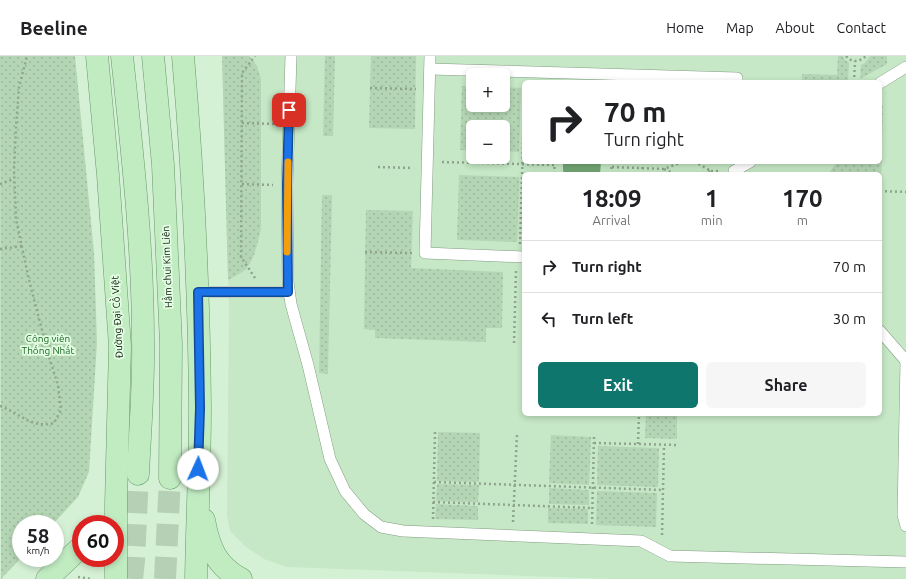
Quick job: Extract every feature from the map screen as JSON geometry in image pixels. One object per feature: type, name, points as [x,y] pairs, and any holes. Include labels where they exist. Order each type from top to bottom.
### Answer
[{"type":"main road","name":"Đường Đại Cồ Việt","points":[[97,56],[108,175],[120,346],[116,504],[116,579]]},
{"type":"main road","points":[[122,56],[133,162],[139,240],[144,341],[138,474]]},
{"type":"main road","name":"Hầm chui Kim Liên","points":[[153,56],[163,165],[170,336],[170,478]]},
{"type":"main road","points":[[183,56],[190,144],[198,292],[200,408],[196,579]]},
{"type":"main road","points":[[198,484],[207,537],[214,554],[223,567],[241,579]]},
{"type":"main road","points":[[108,515],[116,504]]},
{"type":"main road","points":[[47,579],[72,555]]},
{"type":"lane","points":[[291,56],[287,185],[288,292],[308,365],[330,459],[344,490],[364,514],[381,527],[403,531],[642,541],[670,556],[906,562]]},
{"type":"lane","points":[[430,56],[425,253],[520,256]]},
{"type":"lane","points":[[882,82],[906,67]]},
{"type":"lane","points":[[430,69],[737,80]]},
{"type":"lane","points":[[735,170],[746,164]]},
{"type":"lane","points":[[198,292],[288,292]]},
{"type":"lane","points":[[882,333],[906,361],[903,515],[906,526]]},
{"type":"path","points":[[0,406],[32,423],[45,425],[54,423],[61,410],[58,385],[29,280],[16,219],[14,179],[16,127],[19,87],[27,56]]},
{"type":"path","points":[[256,56],[242,72],[242,257],[264,292]]},
{"type":"path","points":[[846,56],[855,61],[866,56]]},
{"type":"path","points":[[854,80],[855,61]]},
{"type":"path","points":[[370,88],[429,90]]},
{"type":"path","points":[[242,123],[289,124]]},
{"type":"path","points":[[427,161],[554,164]]},
{"type":"path","points":[[514,343],[520,256],[522,164]]},
{"type":"path","points":[[642,172],[643,164]]},
{"type":"path","points":[[664,169],[677,164]]},
{"type":"path","points":[[699,164],[711,170],[707,172]]},
{"type":"path","points":[[611,172],[612,167],[664,169],[671,172]]},
{"type":"path","points":[[378,168],[414,168]]},
{"type":"path","points":[[0,184],[14,179]]},
{"type":"path","points":[[242,184],[287,185]]},
{"type":"path","points":[[882,191],[906,192]]},
{"type":"path","points":[[0,249],[22,246]]},
{"type":"path","points":[[366,252],[425,253]]},
{"type":"path","points":[[638,444],[639,416]]},
{"type":"path","points":[[432,532],[435,432]]},
{"type":"path","points":[[513,526],[517,434]]},
{"type":"path","points":[[592,529],[594,437]]},
{"type":"path","points":[[594,443],[679,445]]},
{"type":"path","points":[[662,540],[664,445]]},
{"type":"path","points":[[434,482],[663,490]]},
{"type":"path","points":[[433,502],[593,508]]},
{"type":"shaded area","points":[[222,56],[906,56],[906,579],[611,579],[287,567],[264,559],[246,547],[230,531],[227,516],[229,309]]},
{"type":"shaded area","points":[[563,164],[601,164],[600,172],[564,172]]},
{"type":"green space","name":"Công viên Thống Nhất","points":[[0,56],[75,56],[94,253],[97,342],[89,472],[78,497],[61,515],[12,515],[12,567],[1,579]]},
{"type":"green space","points":[[222,56],[249,56],[257,66],[261,79],[261,228],[256,250],[248,266],[245,270],[228,280]]},
{"type":"green space","points":[[325,56],[335,56],[333,136],[323,136]]},
{"type":"green space","points":[[371,56],[416,56],[415,129],[369,128]]},
{"type":"green space","points":[[838,56],[843,56],[849,63],[848,80],[802,80],[802,74],[837,75]]},
{"type":"green space","points":[[870,56],[887,56],[887,64],[860,79],[861,65],[865,63]]},
{"type":"green space","points":[[462,86],[466,86],[466,112],[510,112],[510,87],[521,88],[519,152],[510,151],[510,120],[466,120],[466,150],[460,150]]},
{"type":"green space","points":[[882,106],[883,106],[882,145]]},
{"type":"green space","points":[[836,164],[882,164],[881,172],[830,172]]},
{"type":"green space","points":[[459,175],[519,177],[517,242],[457,240]]},
{"type":"green space","points":[[322,195],[332,195],[328,374],[319,373]]},
{"type":"green space","points":[[366,210],[413,211],[411,268],[503,272],[502,328],[486,328],[486,342],[375,338],[375,330],[364,329]]},
{"type":"green space","points":[[646,416],[677,416],[677,439],[645,438]]},
{"type":"green space","points":[[438,432],[480,433],[479,482],[437,481]]},
{"type":"green space","points":[[551,435],[591,437],[589,485],[549,483]]},
{"type":"green space","points":[[598,446],[659,448],[658,487],[597,485]]},
{"type":"green space","points":[[437,484],[479,485],[478,502],[436,501]]},
{"type":"green space","points":[[549,488],[589,490],[589,505],[549,504]]},
{"type":"green space","points":[[597,491],[657,493],[656,527],[596,525]]},
{"type":"green space","points":[[436,504],[478,506],[478,520],[435,519]]},
{"type":"green space","points":[[548,508],[588,509],[588,524],[548,523]]},
{"type":"tunnel","points":[[132,579],[138,474]]},
{"type":"tunnel","points":[[165,579],[170,478]]},
{"type":"slow traffic","points":[[287,252],[288,162]]},
{"type":"route","points":[[198,469],[200,408],[198,292],[288,292],[287,185],[289,110]]}]
